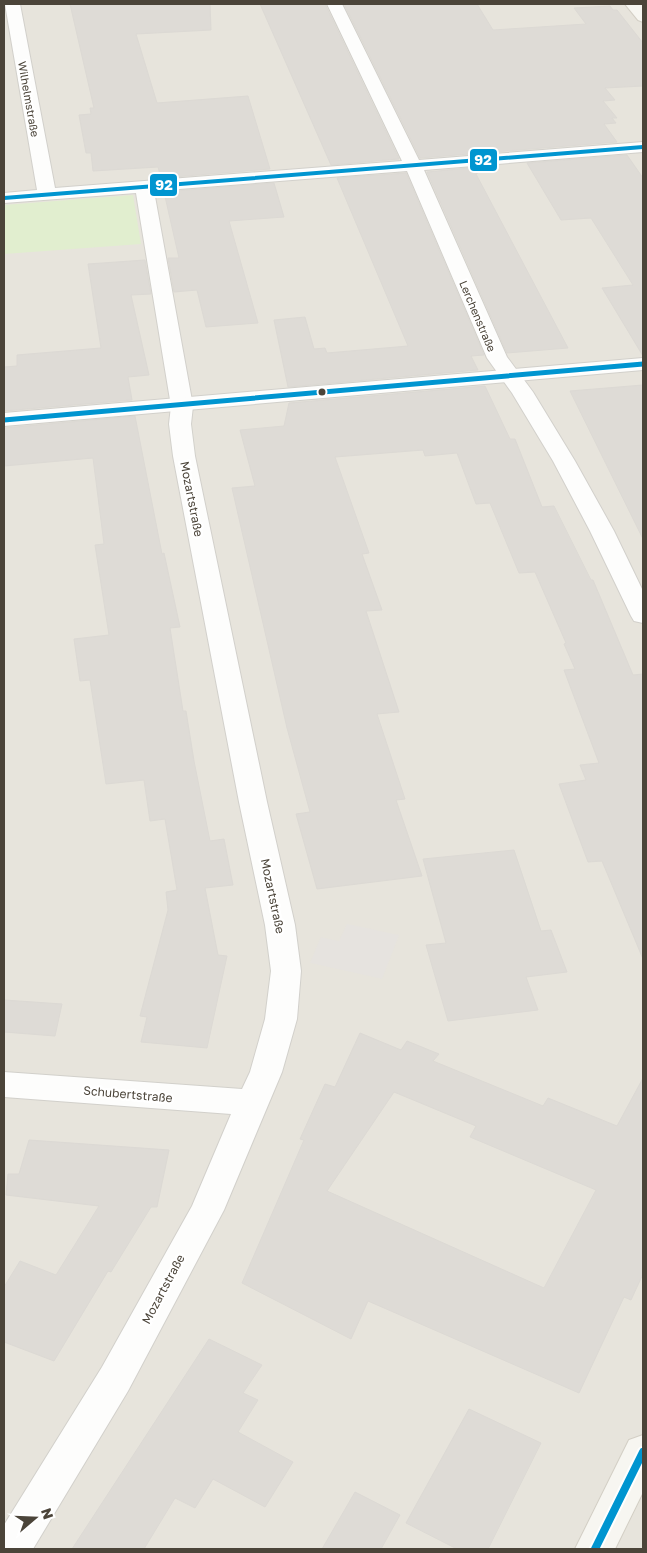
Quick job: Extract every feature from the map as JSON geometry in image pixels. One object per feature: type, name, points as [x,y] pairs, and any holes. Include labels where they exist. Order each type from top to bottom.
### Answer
[{"type":"main road","points":[[633,4],[643,16]]},
{"type":"main road","points":[[594,1549],[643,1452]]},
{"type":"street","name":"Wilhelmstraße","points":[[12,4],[47,195]]},
{"type":"street","name":"Lerchenstraße","points":[[334,4],[413,165],[496,358],[510,375],[564,461],[602,531],[643,616]]},
{"type":"street","points":[[4,198],[643,147]]},
{"type":"street","name":"Mozartstraße","points":[[11,1549],[115,1379],[206,1210],[266,1072],[281,1019],[286,971],[280,924],[253,802],[184,456],[180,424],[182,406],[144,187]]},
{"type":"street","points":[[4,420],[182,406],[643,364]]},
{"type":"street","name":"Schubertstraße","points":[[4,1084],[252,1103]]},
{"type":"shaded area","points":[[4,4],[643,4],[643,1549],[4,1549]]},
{"type":"shaded area","points":[[347,924],[399,935],[382,979],[310,963],[321,937],[339,941]]},
{"type":"green space","points":[[133,195],[141,244],[4,254],[4,205]]},
{"type":"building","points":[[70,4],[210,4],[211,30],[136,34],[157,103],[248,96],[270,169],[161,178],[158,167],[93,171],[91,153],[86,153],[79,115],[91,114],[90,108],[94,108]]},
{"type":"building","points":[[260,4],[325,4],[399,159],[331,165]]},
{"type":"building","points":[[344,4],[477,4],[493,30],[586,24],[574,8],[610,6],[613,10],[617,10],[643,43],[643,86],[605,88],[615,100],[603,101],[617,118],[612,118],[616,123],[604,124],[617,142],[420,158]]},
{"type":"building","points":[[627,155],[643,178],[643,356],[602,288],[633,285],[591,218],[561,220],[527,163]]},
{"type":"building","points":[[489,166],[476,174],[568,348],[507,353],[427,172]]},
{"type":"building","points":[[406,173],[484,355],[471,356],[478,370],[288,387],[274,320],[305,317],[314,349],[325,348],[327,353],[408,346],[337,178]]},
{"type":"building","points":[[274,183],[284,217],[229,221],[258,323],[206,327],[197,290],[174,292],[168,258],[179,258],[164,192]]},
{"type":"building","points":[[145,260],[151,294],[131,295],[149,375],[128,377],[132,400],[4,411],[4,367],[17,366],[17,355],[101,348],[88,264]]},
{"type":"building","points":[[643,385],[643,539],[570,391]]},
{"type":"building","points":[[485,386],[510,439],[515,439],[542,507],[554,506],[591,580],[593,580],[633,675],[643,674],[643,959],[602,861],[588,862],[559,784],[586,780],[580,765],[599,763],[564,670],[575,669],[564,644],[566,643],[535,572],[519,573],[490,503],[476,504],[457,453],[425,456],[423,450],[335,457],[369,553],[362,554],[382,610],[366,611],[399,712],[377,714],[405,799],[396,800],[422,876],[317,889],[296,814],[310,812],[287,728],[232,488],[255,486],[240,430],[284,426],[289,403]]},
{"type":"building","points":[[135,416],[162,554],[164,553],[180,627],[170,628],[183,711],[186,711],[210,841],[224,839],[233,885],[205,888],[218,955],[227,956],[207,1048],[141,1042],[147,1017],[140,1016],[168,910],[166,892],[177,890],[165,819],[150,821],[144,780],[106,784],[90,680],[80,681],[74,639],[109,635],[95,545],[104,544],[93,458],[4,466],[4,428]]},
{"type":"building","points":[[514,850],[541,931],[551,930],[567,972],[526,977],[538,1010],[448,1021],[426,945],[446,943],[423,859]]},
{"type":"building","points":[[4,1000],[62,1004],[55,1036],[4,1032]]},
{"type":"building","points":[[360,1033],[401,1050],[407,1041],[439,1054],[433,1061],[543,1106],[548,1098],[617,1126],[643,1078],[643,1274],[631,1300],[624,1297],[579,1393],[368,1301],[351,1339],[242,1283],[304,1140],[300,1139],[325,1084],[335,1087]],"holes":[[[394,1092],[476,1126],[470,1137],[596,1190],[544,1288],[327,1191]]]},
{"type":"building","points":[[29,1140],[169,1150],[157,1207],[151,1207],[111,1272],[108,1271],[54,1361],[4,1342],[4,1287],[20,1261],[56,1275],[99,1206],[6,1195],[8,1174],[19,1174]]},
{"type":"building","points":[[209,1339],[262,1365],[243,1393],[258,1400],[238,1432],[293,1462],[265,1507],[213,1479],[195,1508],[175,1498],[144,1549],[72,1549]]},
{"type":"building","points":[[469,1409],[541,1443],[488,1549],[457,1549],[406,1523]]},
{"type":"building","points":[[355,1492],[400,1515],[381,1549],[322,1549]]},
{"type":"transit line","name":"92","points":[[4,198],[643,147]]},
{"type":"transit line","name":"92","points":[[4,420],[643,364]]},
{"type":"transit line","name":"92","points":[[595,1549],[643,1452]]}]
